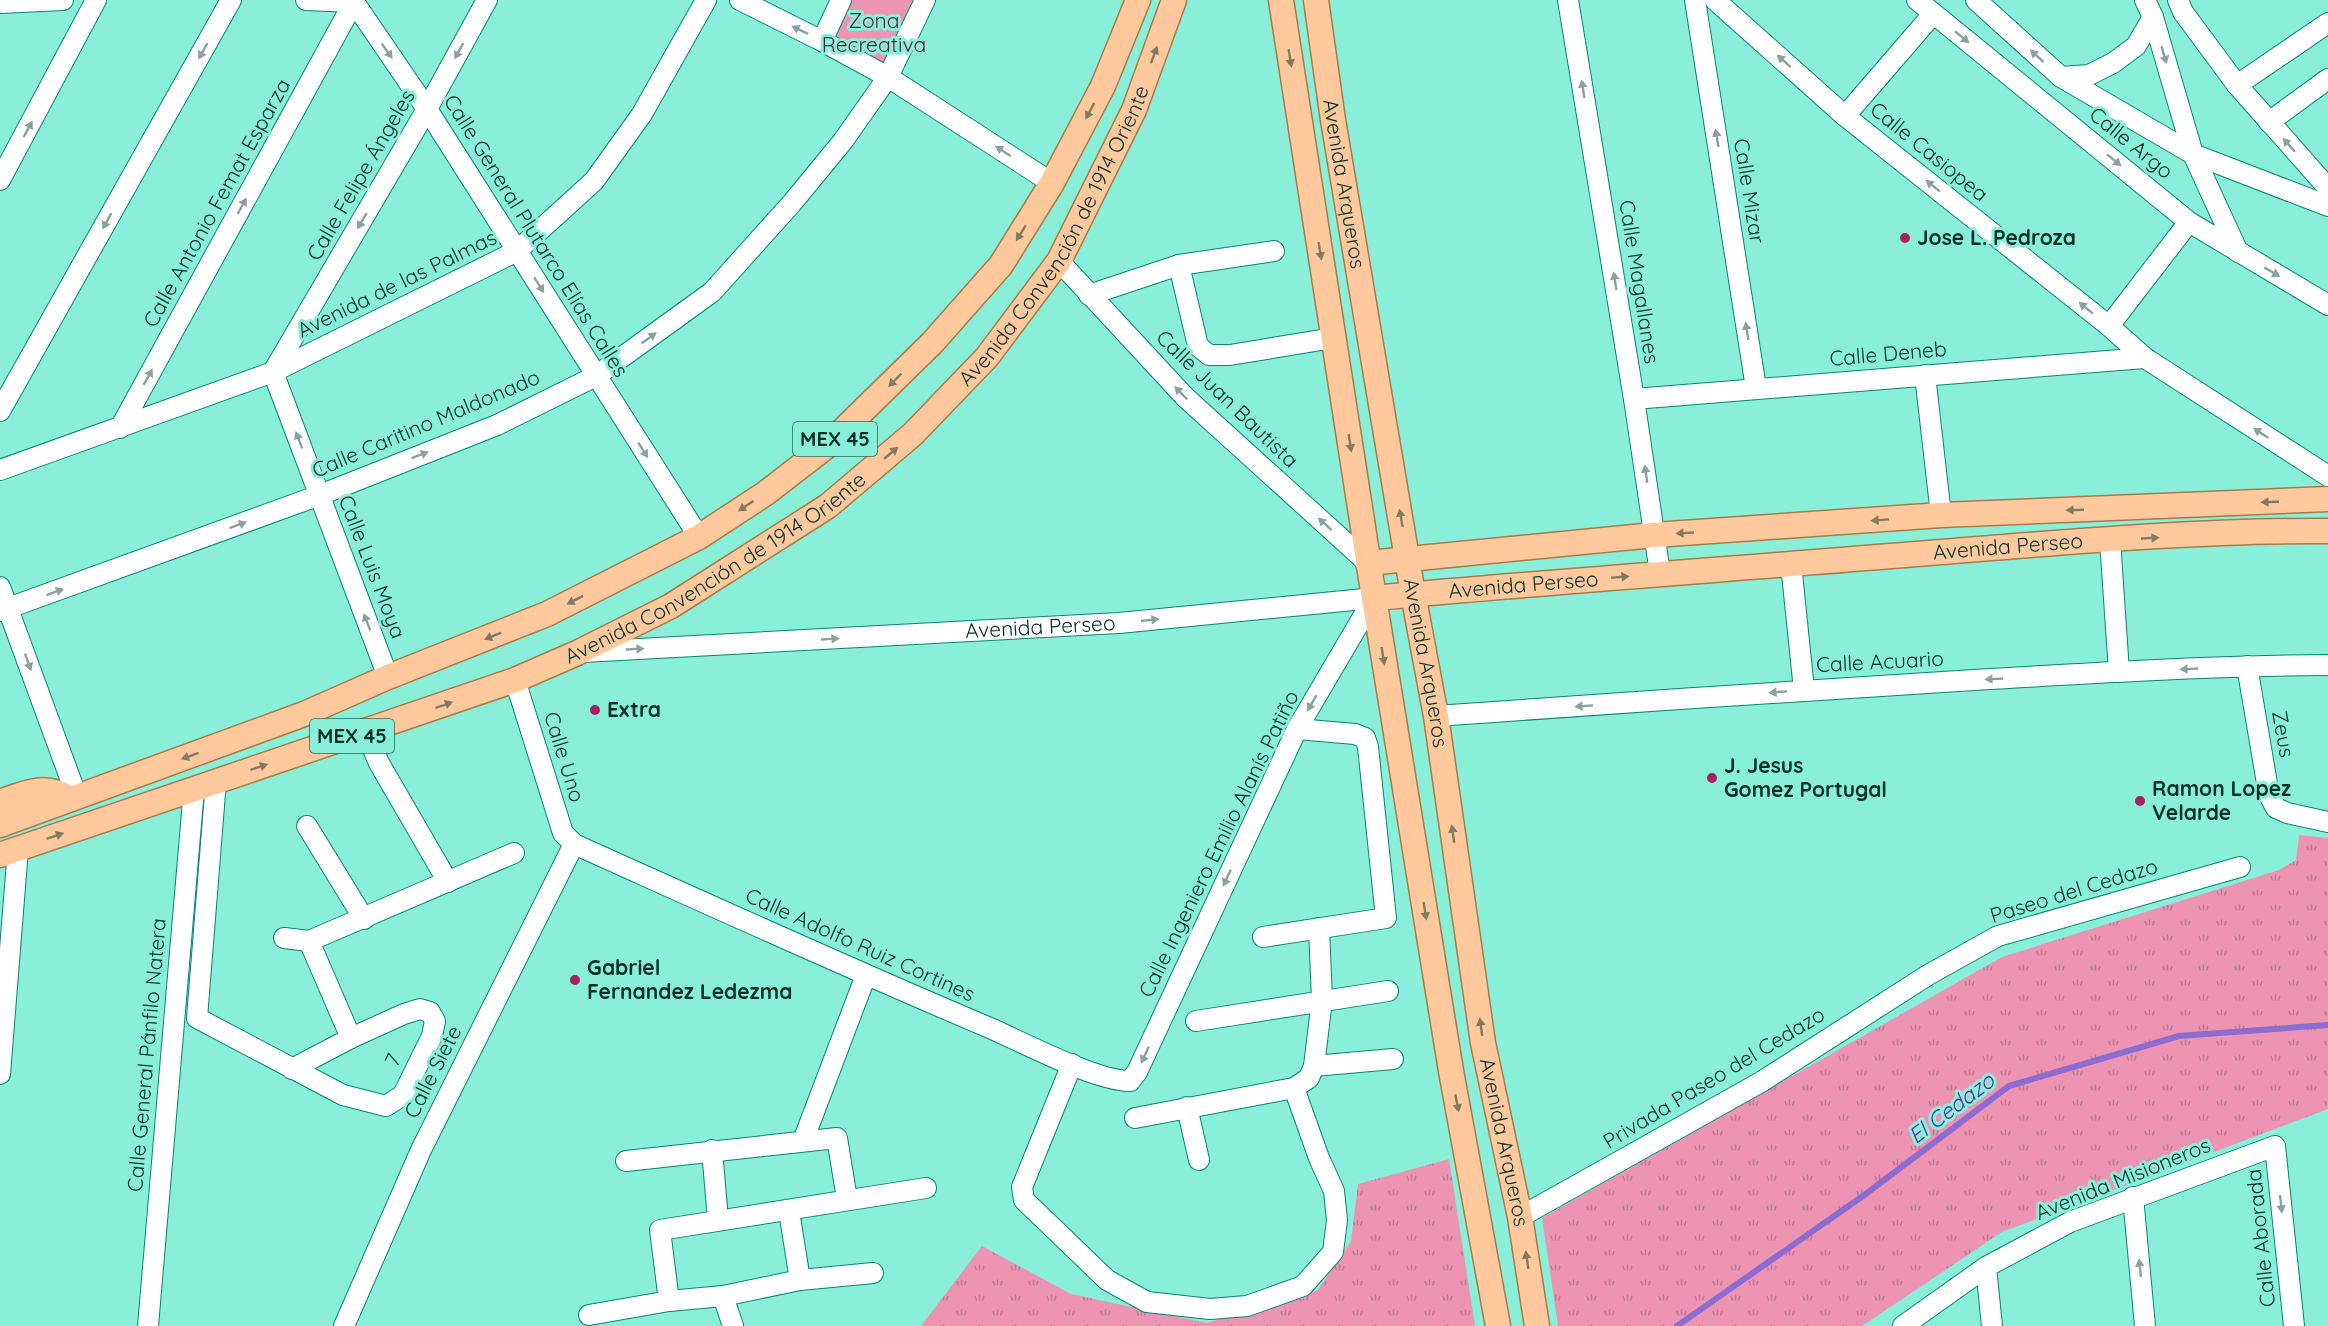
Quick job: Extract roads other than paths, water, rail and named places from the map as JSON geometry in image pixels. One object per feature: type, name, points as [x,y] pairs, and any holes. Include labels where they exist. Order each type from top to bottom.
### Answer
[{"type":"main road","name":"Avenida Convención de 1914 Oriente","points":[[74,798],[304,714],[388,677],[547,614],[699,537],[766,493],[828,446],[933,342],[1001,265],[1052,183],[1103,86],[1138,0]]},
{"type":"main road","name":"Avenida Convención de 1914 Oriente","points":[[9,852],[515,680],[577,653],[671,606],[828,506],[913,434],[987,357],[1059,261],[1134,110],[1174,0]]},
{"type":"main road","name":"Avenida Arqueros","points":[[1281,0],[1368,563],[1451,1071],[1498,1323]]},
{"type":"main road","name":"Avenida Arqueros","points":[[1316,0],[1333,120],[1413,594],[1436,716],[1483,1043],[1520,1217],[1536,1322]]},
{"type":"main road","name":"Avenida Perseo","points":[[1368,563],[1654,535],[1941,515],[2328,500]]},
{"type":"main road","name":"Avenida Perseo","points":[[1374,598],[1660,573],[2110,540],[2282,531],[2328,531]]},
{"type":"main road","points":[[0,802],[25,792],[45,790],[74,798]]},
{"type":"main road","name":"MEX 45","points":[[0,825],[74,798]]},
{"type":"street","points":[[0,3],[63,0]]},
{"type":"street","points":[[0,180],[96,0]]},
{"type":"street","points":[[0,411],[231,0]]},
{"type":"street","points":[[306,0],[355,1]]},
{"type":"street","name":"Calle Felipe Ángeles","points":[[273,372],[428,109],[487,0]]},
{"type":"street","name":"Avenida de las Palmas","points":[[0,470],[273,372],[518,251],[594,181],[642,114],[705,0]]},
{"type":"street","points":[[740,0],[888,77],[1052,183]]},
{"type":"street","points":[[822,41],[841,0]]},
{"type":"street","name":"Calle Caritino Maldonado","points":[[4,610],[320,495],[497,425],[596,376],[712,292],[792,203],[843,141],[888,77],[925,0]]},
{"type":"street","name":"Calle Magallanes","points":[[1568,0],[1634,399],[1660,573]]},
{"type":"street","name":"Calle Mizar","points":[[1695,0],[1756,388]]},
{"type":"street","name":"Calle Casiopea","points":[[1715,0],[1845,116],[2109,326],[2145,358],[2328,476]]},
{"type":"street","name":"Calle Argo","points":[[1917,0],[2189,222],[2328,305]]},
{"type":"street","name":"Calle Argo","points":[[1976,0],[2061,77],[2193,154],[2328,206]]},
{"type":"street","points":[[2178,0],[2183,12],[2237,85],[2328,188]]},
{"type":"street","name":"Calle General Plutarco Elías Calles","points":[[355,1],[428,109],[699,537]]},
{"type":"street","name":"Calle Antonio Femat Esparza","points":[[120,428],[355,1]]},
{"type":"street","points":[[2061,77],[2089,75],[2113,63],[2136,46],[2149,8]]},
{"type":"street","points":[[2149,8],[2193,154],[2238,252]]},
{"type":"street","points":[[1845,116],[1933,14]]},
{"type":"street","points":[[2237,85],[2328,23]]},
{"type":"street","points":[[2269,122],[2328,79]]},
{"type":"street","points":[[2109,326],[2189,222]]},
{"type":"street","points":[[1089,295],[1179,265],[1274,250]]},
{"type":"street","name":"Calle Juan Bautista","points":[[1059,261],[1185,397],[1368,563]]},
{"type":"street","points":[[1179,265],[1198,346],[1209,355],[1230,355],[1334,338]]},
{"type":"street","name":"Calle Deneb","points":[[1634,399],[2145,358]]},
{"type":"street","name":"Calle Luis Moya","points":[[273,372],[388,677]]},
{"type":"street","points":[[1925,375],[1941,515]]},
{"type":"street","points":[[2110,540],[2119,672]]},
{"type":"street","points":[[1791,564],[1804,690]]},
{"type":"street","points":[[0,587],[4,610],[74,798]]},
{"type":"street","name":"Avenida Perseo","points":[[577,653],[1119,623],[1374,598]]},
{"type":"street","name":"Calle Ingeniero Emilio Alanís Patiño","points":[[1130,1081],[1137,1072],[1297,729],[1374,598]]},
{"type":"street","name":"Calle Acuario","points":[[1436,716],[1804,690],[2119,672],[2328,665]]},
{"type":"street","name":"Zeus","points":[[2247,666],[2269,795],[2276,808],[2287,813],[2328,822]]},
{"type":"street","name":"Calle Uno","points":[[515,680],[563,833],[574,844]]},
{"type":"street","points":[[1263,937],[1386,918],[1368,747],[1365,738],[1356,734],[1297,729]]},
{"type":"street","points":[[365,731],[379,763],[448,882]]},
{"type":"street","name":"7","points":[[216,781],[197,1018],[292,1069],[343,1095],[386,1106],[403,1095],[432,1036],[435,1020],[430,1012],[420,1009],[404,1014],[351,1038],[292,1069]]},
{"type":"street","name":"Calle General Pánfilo Natera","points":[[148,1326],[194,789]]},
{"type":"street","points":[[307,826],[364,919]]},
{"type":"street","name":"Calle Adolfo Ruiz Cortines","points":[[574,844],[866,975],[1072,1064],[1119,1081],[1130,1081]]},
{"type":"street","name":"Calle Siete","points":[[344,1326],[421,1150],[574,844]]},
{"type":"street","points":[[0,1074],[9,852]]},
{"type":"street","points":[[284,938],[309,941],[514,853]]},
{"type":"street","name":"Paseo del Cedazo","points":[[1928,975],[1998,936],[2240,867]]},
{"type":"street","points":[[1135,1118],[1294,1088],[1309,1078],[1314,1066],[1322,1000],[1319,928]]},
{"type":"street","points":[[309,941],[351,1038]]},
{"type":"street","points":[[803,1141],[866,975]]},
{"type":"street","name":"Privada Paseo del Cedazo","points":[[1520,1217],[1761,1082],[1928,975]]},
{"type":"street","points":[[1196,1021],[1388,991]]},
{"type":"street","points":[[1314,1066],[1393,1059]]},
{"type":"street","points":[[1072,1064],[1022,1187],[1024,1200],[1107,1280],[1147,1302],[1210,1309],[1247,1306],[1303,1286],[1333,1252],[1337,1220],[1334,1191],[1319,1158],[1294,1088]]},
{"type":"street","points":[[1187,1107],[1198,1160]]},
{"type":"street","points":[[626,1161],[837,1138],[847,1199]]},
{"type":"street","name":"Avenida Misioneros","points":[[1903,1326],[1986,1267],[2070,1222],[2275,1146]]},
{"type":"street","name":"Calle Aborada","points":[[2275,1146],[2294,1326]]},
{"type":"street","points":[[712,1150],[718,1221]]},
{"type":"street","points":[[669,1301],[660,1230],[926,1188]]},
{"type":"street","points":[[2133,1197],[2145,1326]]},
{"type":"street","points":[[789,1211],[800,1280]]},
{"type":"street","points":[[1986,1267],[1992,1326]]},
{"type":"street","points":[[590,1315],[669,1301],[723,1296],[800,1280],[873,1273]]},
{"type":"street","points":[[723,1296],[733,1326]]},
{"type":"waterway","name":"El Cedazo","points":[[1677,1326],[1863,1196],[2009,1086],[2179,1036],[2328,1025]]},
{"type":"place","name":"Jose L. Pedroza","points":[[1905,238]]},
{"type":"place","name":"Extra","points":[[595,710]]},
{"type":"place","name":"J. Jesus Gomez Portugal","points":[[1712,778]]},
{"type":"place","name":"Ramon Lopez Velarde","points":[[2140,801]]},
{"type":"place","name":"Gabriel Fernandez Ledezma","points":[[575,980]]},
{"type":"park label","name":"Zona Recreativa","points":[[874,33]]}]
